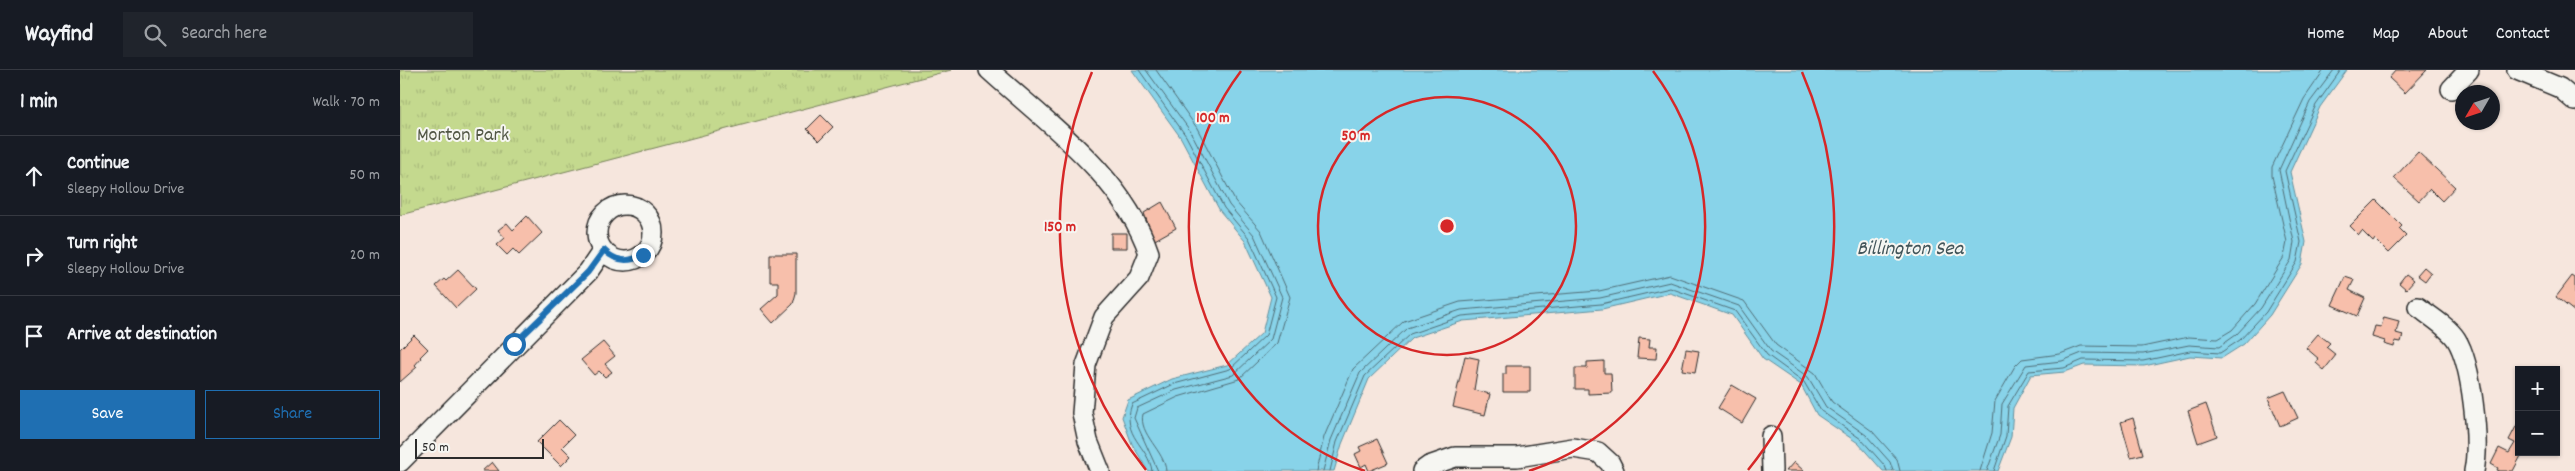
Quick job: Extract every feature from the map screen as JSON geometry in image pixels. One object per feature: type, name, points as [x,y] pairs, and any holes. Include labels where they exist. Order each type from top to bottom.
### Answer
[{"type":"street","points":[[989,70],[1074,147],[1111,186],[1141,228],[1149,253],[1139,278],[1104,317],[1086,365],[1082,413],[1088,441],[1100,471]]},
{"type":"street","points":[[2451,89],[2469,70]]},
{"type":"street","points":[[2516,70],[2560,88],[2575,101]]},
{"type":"street","points":[[400,462],[588,272],[604,250]]},
{"type":"street","points":[[2418,308],[2456,339],[2468,371],[2474,412],[2476,462],[2474,471]]},
{"type":"street","points":[[1771,436],[1772,471]]},
{"type":"street","points":[[1422,471],[1429,466],[1455,458],[1517,458],[1573,448],[1598,452],[1610,463],[1614,471]]},
{"type":"green space","name":"Morton Park","points":[[400,70],[951,70],[400,215]]},
{"type":"water","name":"Billington Sea","points":[[1132,70],[2347,70],[2320,107],[2290,172],[2306,242],[2302,264],[2270,315],[2244,344],[2222,358],[2190,356],[2144,366],[2084,365],[2065,372],[2031,375],[2013,408],[2011,437],[1998,471],[1883,471],[1858,443],[1817,415],[1801,385],[1763,359],[1732,315],[1670,293],[1602,309],[1463,321],[1412,338],[1369,379],[1342,444],[1334,471],[1148,471],[1132,444],[1122,417],[1128,400],[1172,379],[1227,365],[1262,333],[1271,297],[1245,241],[1220,211],[1181,138]]},
{"type":"building","points":[[2396,70],[2427,70],[2405,93],[2389,78]]},
{"type":"building","points":[[821,115],[833,127],[819,141],[807,129]]},
{"type":"building","points":[[2418,152],[2455,187],[2442,201],[2430,189],[2419,201],[2394,178]]},
{"type":"building","points":[[2376,200],[2402,226],[2399,229],[2406,236],[2389,253],[2375,239],[2373,242],[2362,231],[2359,235],[2350,226]]},
{"type":"building","points":[[1162,202],[1176,228],[1153,241],[1146,229],[1149,227],[1144,213]]},
{"type":"building","points":[[527,216],[542,233],[519,255],[513,249],[507,255],[497,245],[505,238],[498,230],[507,223],[513,230]]},
{"type":"building","points":[[1111,233],[1127,233],[1127,248],[1111,248]]},
{"type":"building","points":[[770,254],[796,254],[796,293],[793,304],[773,323],[761,309],[778,294],[778,282],[770,282]]},
{"type":"building","points":[[2424,267],[2431,273],[2425,281],[2417,275]]},
{"type":"building","points":[[458,270],[476,289],[456,308],[436,286],[444,279],[446,281]]},
{"type":"building","points":[[2406,274],[2414,280],[2406,289],[2399,283]]},
{"type":"building","points":[[2572,276],[2575,278],[2575,312],[2556,297]]},
{"type":"building","points":[[2345,277],[2354,280],[2349,290],[2365,298],[2357,316],[2332,305]]},
{"type":"building","points":[[2384,317],[2399,321],[2396,333],[2403,335],[2401,342],[2395,341],[2394,347],[2384,344],[2385,341],[2372,337],[2375,326],[2381,327]]},
{"type":"building","points":[[2318,334],[2330,343],[2326,347],[2336,355],[2324,370],[2316,363],[2319,359],[2306,348]]},
{"type":"building","points":[[414,335],[428,349],[415,365],[417,367],[400,382],[400,349]]},
{"type":"building","points":[[1639,338],[1650,339],[1649,347],[1657,347],[1656,359],[1637,358]]},
{"type":"building","points":[[603,342],[615,356],[605,364],[612,372],[605,377],[599,371],[594,375],[581,360]]},
{"type":"building","points":[[1686,349],[1699,351],[1695,372],[1682,370]]},
{"type":"building","points":[[1465,356],[1479,359],[1474,390],[1490,394],[1485,415],[1453,407]]},
{"type":"building","points":[[1604,361],[1604,373],[1611,373],[1612,393],[1588,394],[1588,389],[1575,389],[1575,368],[1587,368],[1587,362]]},
{"type":"building","points":[[1506,366],[1530,366],[1530,392],[1503,392],[1503,374],[1506,374]]},
{"type":"building","points":[[1732,385],[1756,399],[1742,423],[1718,408]]},
{"type":"building","points":[[2285,391],[2298,418],[2280,426],[2268,398]]},
{"type":"building","points":[[2206,404],[2217,436],[2198,443],[2188,411]]},
{"type":"building","points":[[2133,418],[2143,454],[2131,457],[2121,422]]},
{"type":"building","points":[[559,420],[574,435],[562,447],[571,456],[561,466],[537,442]]},
{"type":"building","points":[[2515,429],[2515,443],[2509,440]]},
{"type":"building","points":[[1377,439],[1388,463],[1369,471],[1366,464],[1361,467],[1355,454],[1361,451],[1359,447]]},
{"type":"building","points":[[2515,443],[2515,456],[2521,456],[2513,471],[2500,471],[2491,464],[2499,448],[2509,453]]},
{"type":"building","points":[[492,462],[499,471],[482,471]]},
{"type":"building","points":[[1794,462],[1804,471],[1786,471]]},
{"type":"route","points":[[514,344],[588,272],[604,250],[618,260],[627,261],[643,255]]}]
